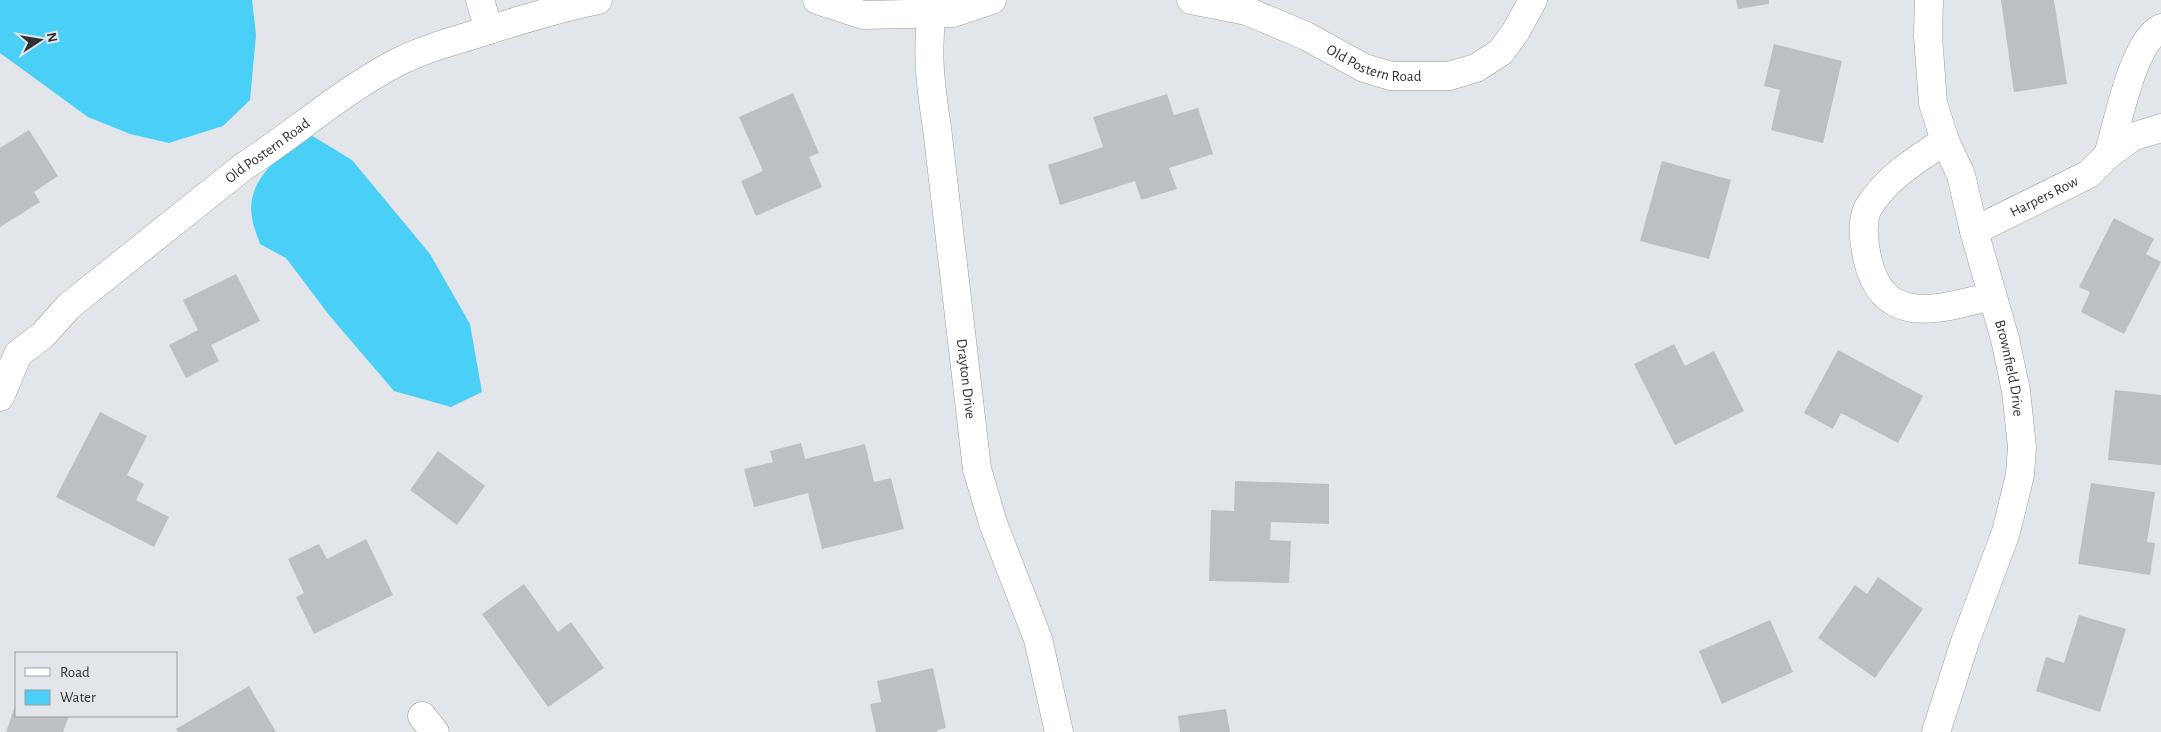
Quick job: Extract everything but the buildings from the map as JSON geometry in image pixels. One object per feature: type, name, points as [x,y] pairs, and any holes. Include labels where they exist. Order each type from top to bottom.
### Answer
[{"type":"street","points":[[480,0],[489,30]]},
{"type":"street","name":"Old Postern Road","points":[[0,397],[9,354],[42,335],[69,306],[243,167],[273,147],[302,124],[394,64],[427,50],[562,7],[598,0]]},
{"type":"street","points":[[817,0],[863,15],[953,13],[992,0]]},
{"type":"street","name":"Old Postern Road","points":[[1190,0],[1246,11],[1328,47],[1364,68],[1391,76],[1450,76],[1476,68],[1501,52],[1516,31],[1533,0]]},
{"type":"street","name":"Brownfield Drive","points":[[1929,0],[1930,80],[1933,103],[1945,141],[1961,175],[1974,230],[2005,339],[2016,390],[2022,447],[2020,475],[2006,532],[1965,642],[1936,732]]},
{"type":"street","name":"Drayton Drive","points":[[932,13],[928,38],[930,89],[937,128],[977,469],[994,526],[1038,639],[1059,732]]},
{"type":"street","name":"Harpers Row","points":[[2108,155],[2134,65],[2142,46],[2161,28]]},
{"type":"street","name":"Harpers Row","points":[[1974,230],[2089,174],[2108,155],[2132,137],[2161,128]]},
{"type":"street","points":[[1945,141],[1910,164],[1884,188],[1867,210],[1863,238],[1871,276],[1888,300],[1917,309],[1942,308],[1992,296]]},
{"type":"water","points":[[0,0],[252,0],[256,35],[250,100],[223,126],[169,143],[130,134],[88,117],[0,53]]},
{"type":"water","points":[[306,132],[352,160],[430,254],[470,324],[482,392],[451,407],[394,391],[329,315],[286,258],[260,244],[252,217],[251,204],[254,191],[267,169]]}]
